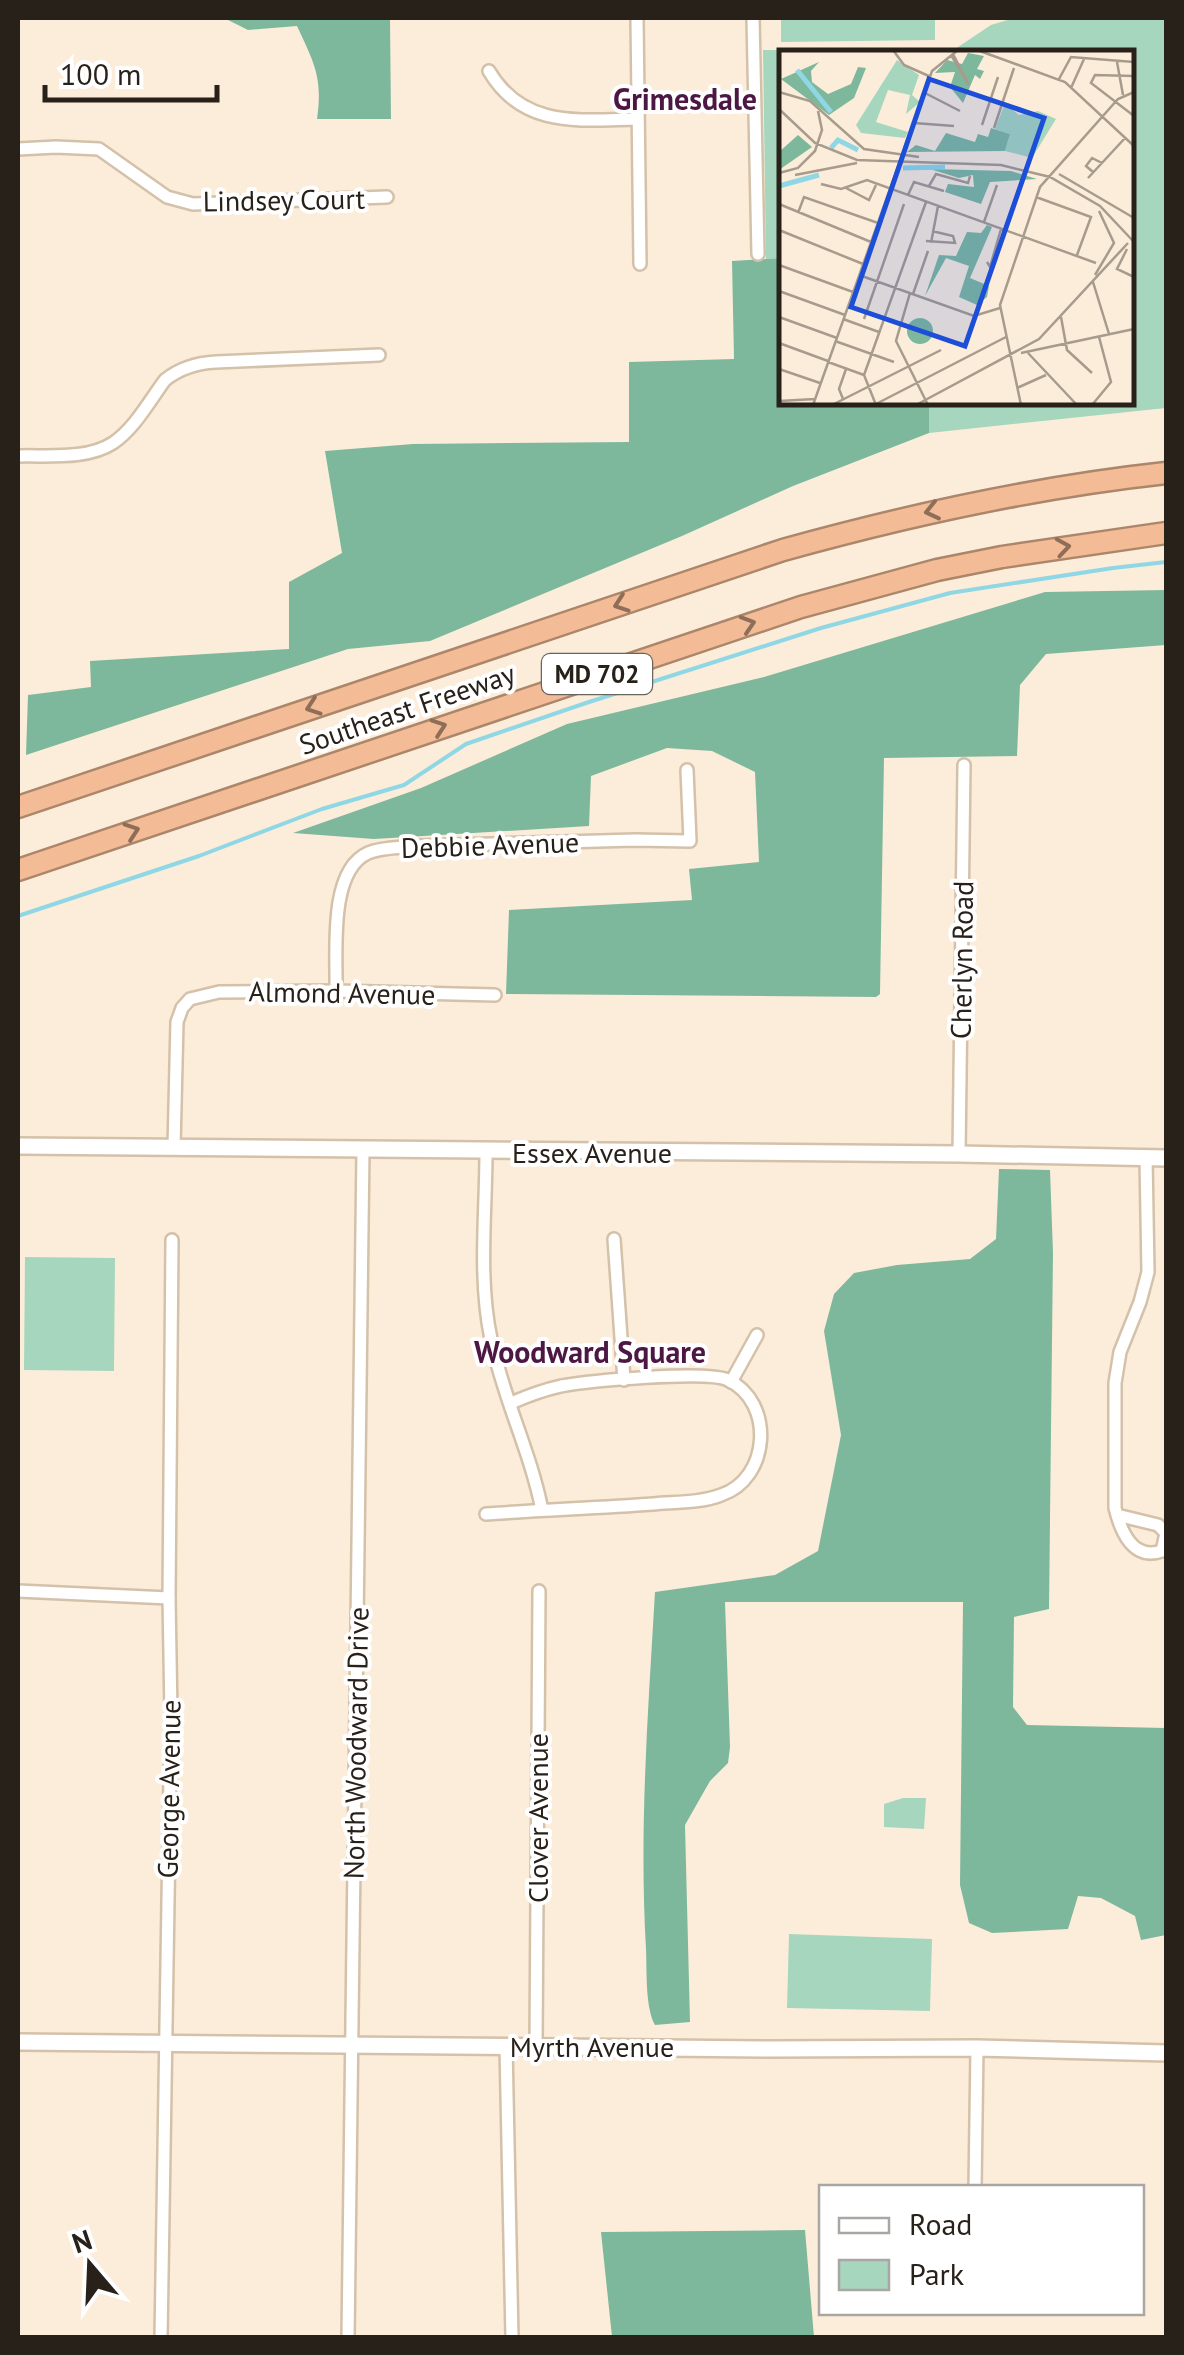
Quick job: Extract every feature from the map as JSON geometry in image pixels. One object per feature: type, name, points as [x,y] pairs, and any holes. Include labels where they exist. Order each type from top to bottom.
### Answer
[{"type":"highway","name":"Southeast Freeway","points":[[18,807],[695,579],[831,537],[989,499],[1166,474]]},
{"type":"highway","name":"Southeast Freeway","points":[[18,871],[801,607],[938,570],[1066,546],[1166,533]]},
{"type":"highway","points":[[18,794],[165,757]]},
{"type":"street","points":[[637,18],[640,264]]},
{"type":"street","points":[[753,18],[758,254]]},
{"type":"street","points":[[489,71],[503,92],[541,115],[564,120],[637,118]]},
{"type":"street","name":"Lindsey Court","points":[[18,150],[99,149],[166,196],[194,204],[387,198]]},
{"type":"street","points":[[18,456],[85,454],[103,448],[122,436],[165,380],[192,365],[379,355]]},
{"type":"street","name":"Cherlyn Road","points":[[960,1154],[964,765]]},
{"type":"street","name":"Debbie Avenue","points":[[336,991],[340,893],[347,872],[363,856],[383,849],[414,846],[690,842],[687,770]]},
{"type":"street","name":"Almond Avenue","points":[[174,1148],[177,1022],[190,999],[219,992],[495,996]]},
{"type":"street","name":"Essex Avenue","points":[[18,1146],[1166,1158]]},
{"type":"street","name":"North Woodward Drive","points":[[348,2338],[363,1149]]},
{"type":"street","points":[[486,1152],[486,1307],[496,1359],[532,1462],[542,1510]]},
{"type":"street","points":[[1117,1515],[1114,1383],[1120,1352],[1148,1272],[1146,1158]]},
{"type":"street","points":[[614,1238],[624,1380]]},
{"type":"street","name":"George Avenue","points":[[161,2338],[171,1694],[172,1240]]},
{"type":"street","points":[[732,1382],[757,1334]]},
{"type":"street","points":[[486,1514],[724,1495],[742,1484],[756,1462],[762,1436],[752,1402],[724,1378],[564,1386],[511,1403]]},
{"type":"street","points":[[18,1591],[169,1598]]},
{"type":"street","name":"Clover Avenue","points":[[536,2046],[539,1591]]},
{"type":"street","name":"Myrth Avenue","points":[[18,2042],[977,2048],[1166,2053]]},
{"type":"street","points":[[506,2046],[512,2338]]},
{"type":"street","points":[[975,2185],[977,2048]]},
{"type":"green space","points":[[224,18],[390,18],[391,119],[317,119],[316,71],[297,26],[248,30]]},
{"type":"green space","points":[[781,18],[935,18],[935,40],[781,42]]},
{"type":"green space","points":[[1014,18],[1166,18],[1166,408],[929,433],[929,405],[1134,405],[1134,50],[954,50],[991,25]]},
{"type":"green space","points":[[763,50],[779,50],[779,258],[766,259]]},
{"type":"green space","points":[[779,258],[779,405],[929,405],[929,433],[793,486],[430,641],[348,649],[26,755],[28,695],[91,687],[90,661],[289,649],[289,582],[342,553],[325,451],[413,444],[629,442],[629,362],[734,359],[732,261]]},
{"type":"green space","points":[[1166,590],[1166,645],[1046,654],[1020,685],[1017,756],[884,758],[880,994],[876,997],[506,994],[509,910],[692,900],[689,869],[759,862],[755,772],[712,751],[667,748],[591,776],[589,826],[374,839],[293,833],[421,788],[567,724],[764,677],[1045,592]]},
{"type":"green space","points":[[999,1169],[1050,1170],[1053,1253],[1049,1609],[1014,1617],[1013,1707],[1027,1725],[1166,1728],[1166,1935],[1141,1940],[1135,1916],[1101,1898],[1078,1896],[1068,1929],[992,1933],[969,1923],[960,1885],[963,1602],[725,1602],[728,1763],[710,1781],[685,1825],[690,2022],[655,2025],[647,1988],[643,1859],[655,1592],[775,1575],[818,1551],[841,1435],[824,1331],[834,1294],[854,1273],[970,1259],[996,1239]]},
{"type":"green space","points":[[25,1257],[115,1258],[114,1371],[24,1370]]},
{"type":"green space","points":[[903,1798],[926,1798],[924,1829],[884,1827],[884,1804]]},
{"type":"green space","points":[[789,1934],[932,1939],[930,2011],[787,2008]]},
{"type":"green space","points":[[805,2230],[814,2337],[612,2337],[601,2232]]},
{"type":"waterway","points":[[18,916],[199,856],[322,809],[404,785],[466,744],[821,628],[950,593],[1166,562]]},
{"type":"district","name":"Grimesdale","points":[[685,100]]},
{"type":"district","name":"Woodward Square","points":[[590,1353]]}]
